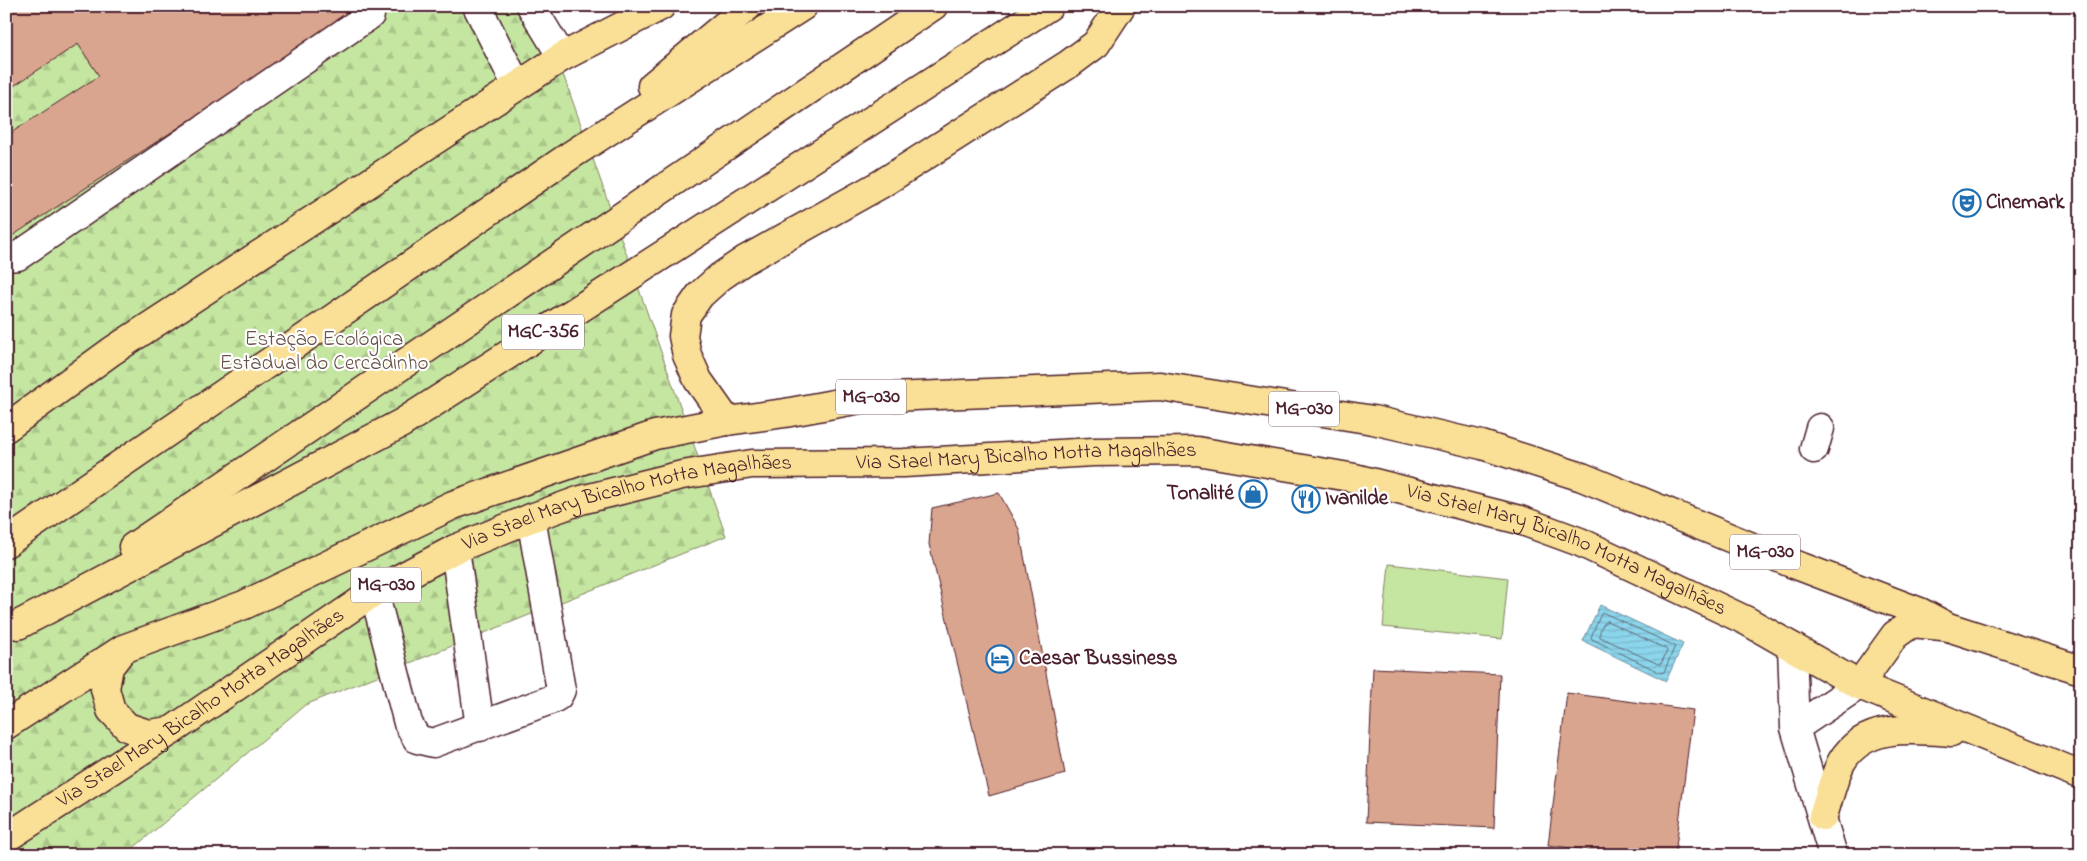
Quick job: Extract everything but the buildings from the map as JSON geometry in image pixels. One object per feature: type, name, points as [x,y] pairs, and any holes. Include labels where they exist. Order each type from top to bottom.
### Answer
[{"type":"highway","points":[[6,428],[112,351],[562,57],[661,6]]},
{"type":"highway","points":[[571,155],[748,6]]},
{"type":"highway","points":[[6,542],[571,155],[803,6]]},
{"type":"highway","name":"MGC-356","points":[[12,628],[933,6]]},
{"type":"highway","name":"MGC-356","points":[[12,628],[402,423],[1049,6]]},
{"type":"highway","points":[[727,421],[698,380],[687,355],[683,336],[686,315],[700,295],[720,277],[745,260],[881,184],[1069,64],[1096,44],[1121,6]]},
{"type":"highway","name":"Via Stael Mary Bicalho Motta Magalhães","points":[[6,725],[123,649],[244,605],[452,505],[655,436],[727,421],[785,413],[866,398],[959,393],[1160,386],[1373,420],[1482,444],[1582,478],[1782,559],[1920,612],[1948,627]]},
{"type":"highway","name":"Via Stael Mary Bicalho Motta Magalhães","points":[[6,838],[171,731],[374,592],[455,549],[581,500],[682,475],[752,464],[904,463],[1093,452],[1197,451],[1355,478],[1520,520],[1589,547],[1747,621],[1859,685],[2081,775]]},
{"type":"highway","points":[[1859,685],[1895,634],[1912,623],[1948,627]]},
{"type":"highway","name":"MG-030","points":[[1948,627],[2081,670]]},
{"type":"highway","points":[[123,649],[109,667],[105,689],[111,710],[127,726],[148,734],[171,731]]},
{"type":"highway","points":[[1823,816],[1842,761],[1860,740],[1896,729],[1978,734]]},
{"type":"street","points":[[477,6],[517,86]]},
{"type":"street","points":[[530,6],[562,57]]},
{"type":"street","points":[[6,258],[18,256],[370,15]]},
{"type":"street","points":[[374,592],[408,724],[417,739],[433,743],[553,699],[558,696],[561,690],[531,518]]},
{"type":"street","points":[[455,549],[480,727]]},
{"type":"street","points":[[1792,647],[1795,728],[1823,816],[1833,855]]},
{"type":"street","points":[[1795,728],[1859,685]]},
{"type":"green space","name":"Estação Ecológica Estadual do Cercadinho","points":[[6,6],[539,6],[726,536],[305,705],[125,855],[6,855]]},
{"type":"green space","points":[[1389,564],[1508,578],[1502,639],[1383,627]]},
{"type":"water","points":[[1600,605],[1683,644],[1666,681],[1583,641]]},
{"type":"place","name":"Cinemark","points":[[1967,203]]},
{"type":"place","name":"Tonalité","points":[[1253,494]]},
{"type":"place","name":"Ivanilde","points":[[1306,499]]},
{"type":"place","name":"Caesar Bussiness","points":[[1000,659]]}]
